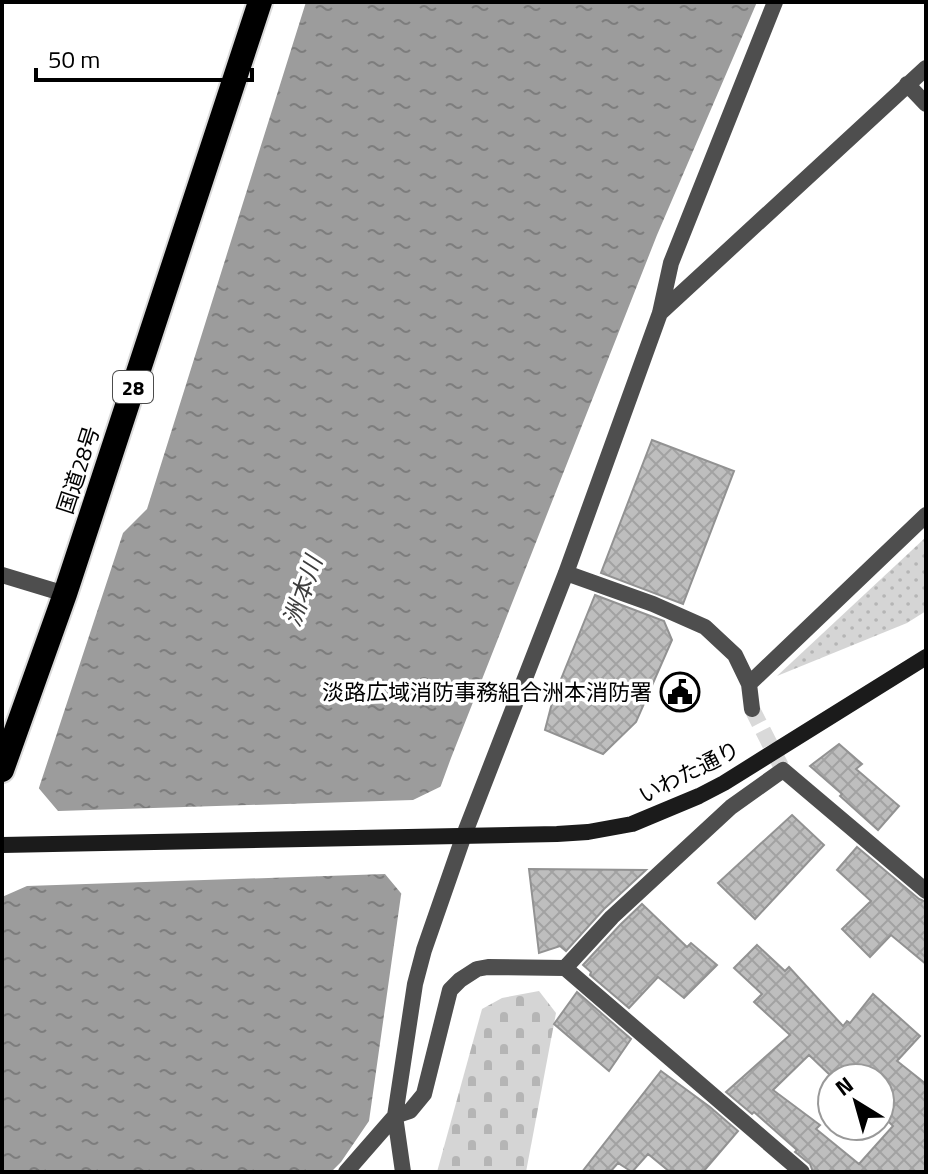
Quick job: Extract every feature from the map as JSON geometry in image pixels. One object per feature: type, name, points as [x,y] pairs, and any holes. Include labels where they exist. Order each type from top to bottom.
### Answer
[{"type":"highway","name":"国道28号","points":[[2,770],[65,594],[260,2]]},
{"type":"street","points":[[403,1172],[395,1116],[415,984],[424,950],[464,835],[566,573],[660,313],[671,263],[775,2]]},
{"type":"street","points":[[660,313],[926,68]]},
{"type":"street","points":[[907,84],[926,104]]},
{"type":"street","points":[[749,684],[926,515]]},
{"type":"street","points":[[566,573],[653,604],[705,627],[735,655],[749,684],[752,709]]},
{"type":"street","points":[[2,575],[65,594]]},
{"type":"street","name":"いわた通り","points":[[2,845],[557,834],[632,824],[724,783],[926,657]]},
{"type":"street","points":[[565,968],[612,917],[731,807],[783,770],[926,891]]},
{"type":"street","points":[[346,1172],[395,1116],[410,1111],[424,1094],[450,990],[477,969],[488,967],[565,968],[802,1172]]},
{"type":"green space","points":[[926,537],[926,611],[907,623],[777,676]]},
{"type":"green space","points":[[539,991],[556,1013],[526,1172],[437,1172],[482,1009],[502,998]]},
{"type":"water","name":"洲本川","points":[[306,2],[757,2],[657,235],[451,758],[401,895],[369,1121],[331,1172],[2,1172],[2,890],[31,812],[123,533],[147,509]]},
{"type":"pier","points":[[446,784],[405,898],[385,874],[27,886],[2,897],[2,878],[36,785],[58,811],[413,800]]},
{"type":"building","points":[[652,440],[734,471],[683,604],[601,573]]},
{"type":"building","points":[[595,595],[664,621],[672,640],[636,722],[603,754],[545,730],[553,699]]},
{"type":"building","points":[[839,744],[862,764],[856,769],[899,806],[878,830],[810,766]]},
{"type":"building","points":[[792,815],[824,845],[755,919],[718,883]]},
{"type":"building","points":[[857,847],[926,902],[926,964],[891,935],[870,957],[842,929],[871,901],[837,870]]},
{"type":"building","points":[[529,869],[646,870],[604,909],[566,951],[560,946],[539,953]]},
{"type":"building","points":[[642,904],[687,947],[691,943],[717,965],[684,998],[658,977],[629,1008],[590,975],[591,972],[583,965]]},
{"type":"building","points":[[757,945],[785,971],[789,967],[843,1026],[847,1021],[850,1023],[873,994],[920,1036],[897,1061],[926,1084],[926,1172],[813,1172],[810,1164],[795,1152],[797,1150],[726,1092],[790,1035],[754,1002],[762,994],[734,968]]},
{"type":"building","points":[[577,992],[631,1039],[609,1071],[554,1024]]},
{"type":"building","points":[[661,1071],[738,1131],[703,1172],[670,1172],[648,1154],[632,1172],[618,1163],[610,1172],[582,1172]]},
{"type":"tunnel","points":[[752,709],[783,770]]},
{"type":"place","name":"淡路広域消防事務組合洲本消防署","points":[[680,692]]}]
